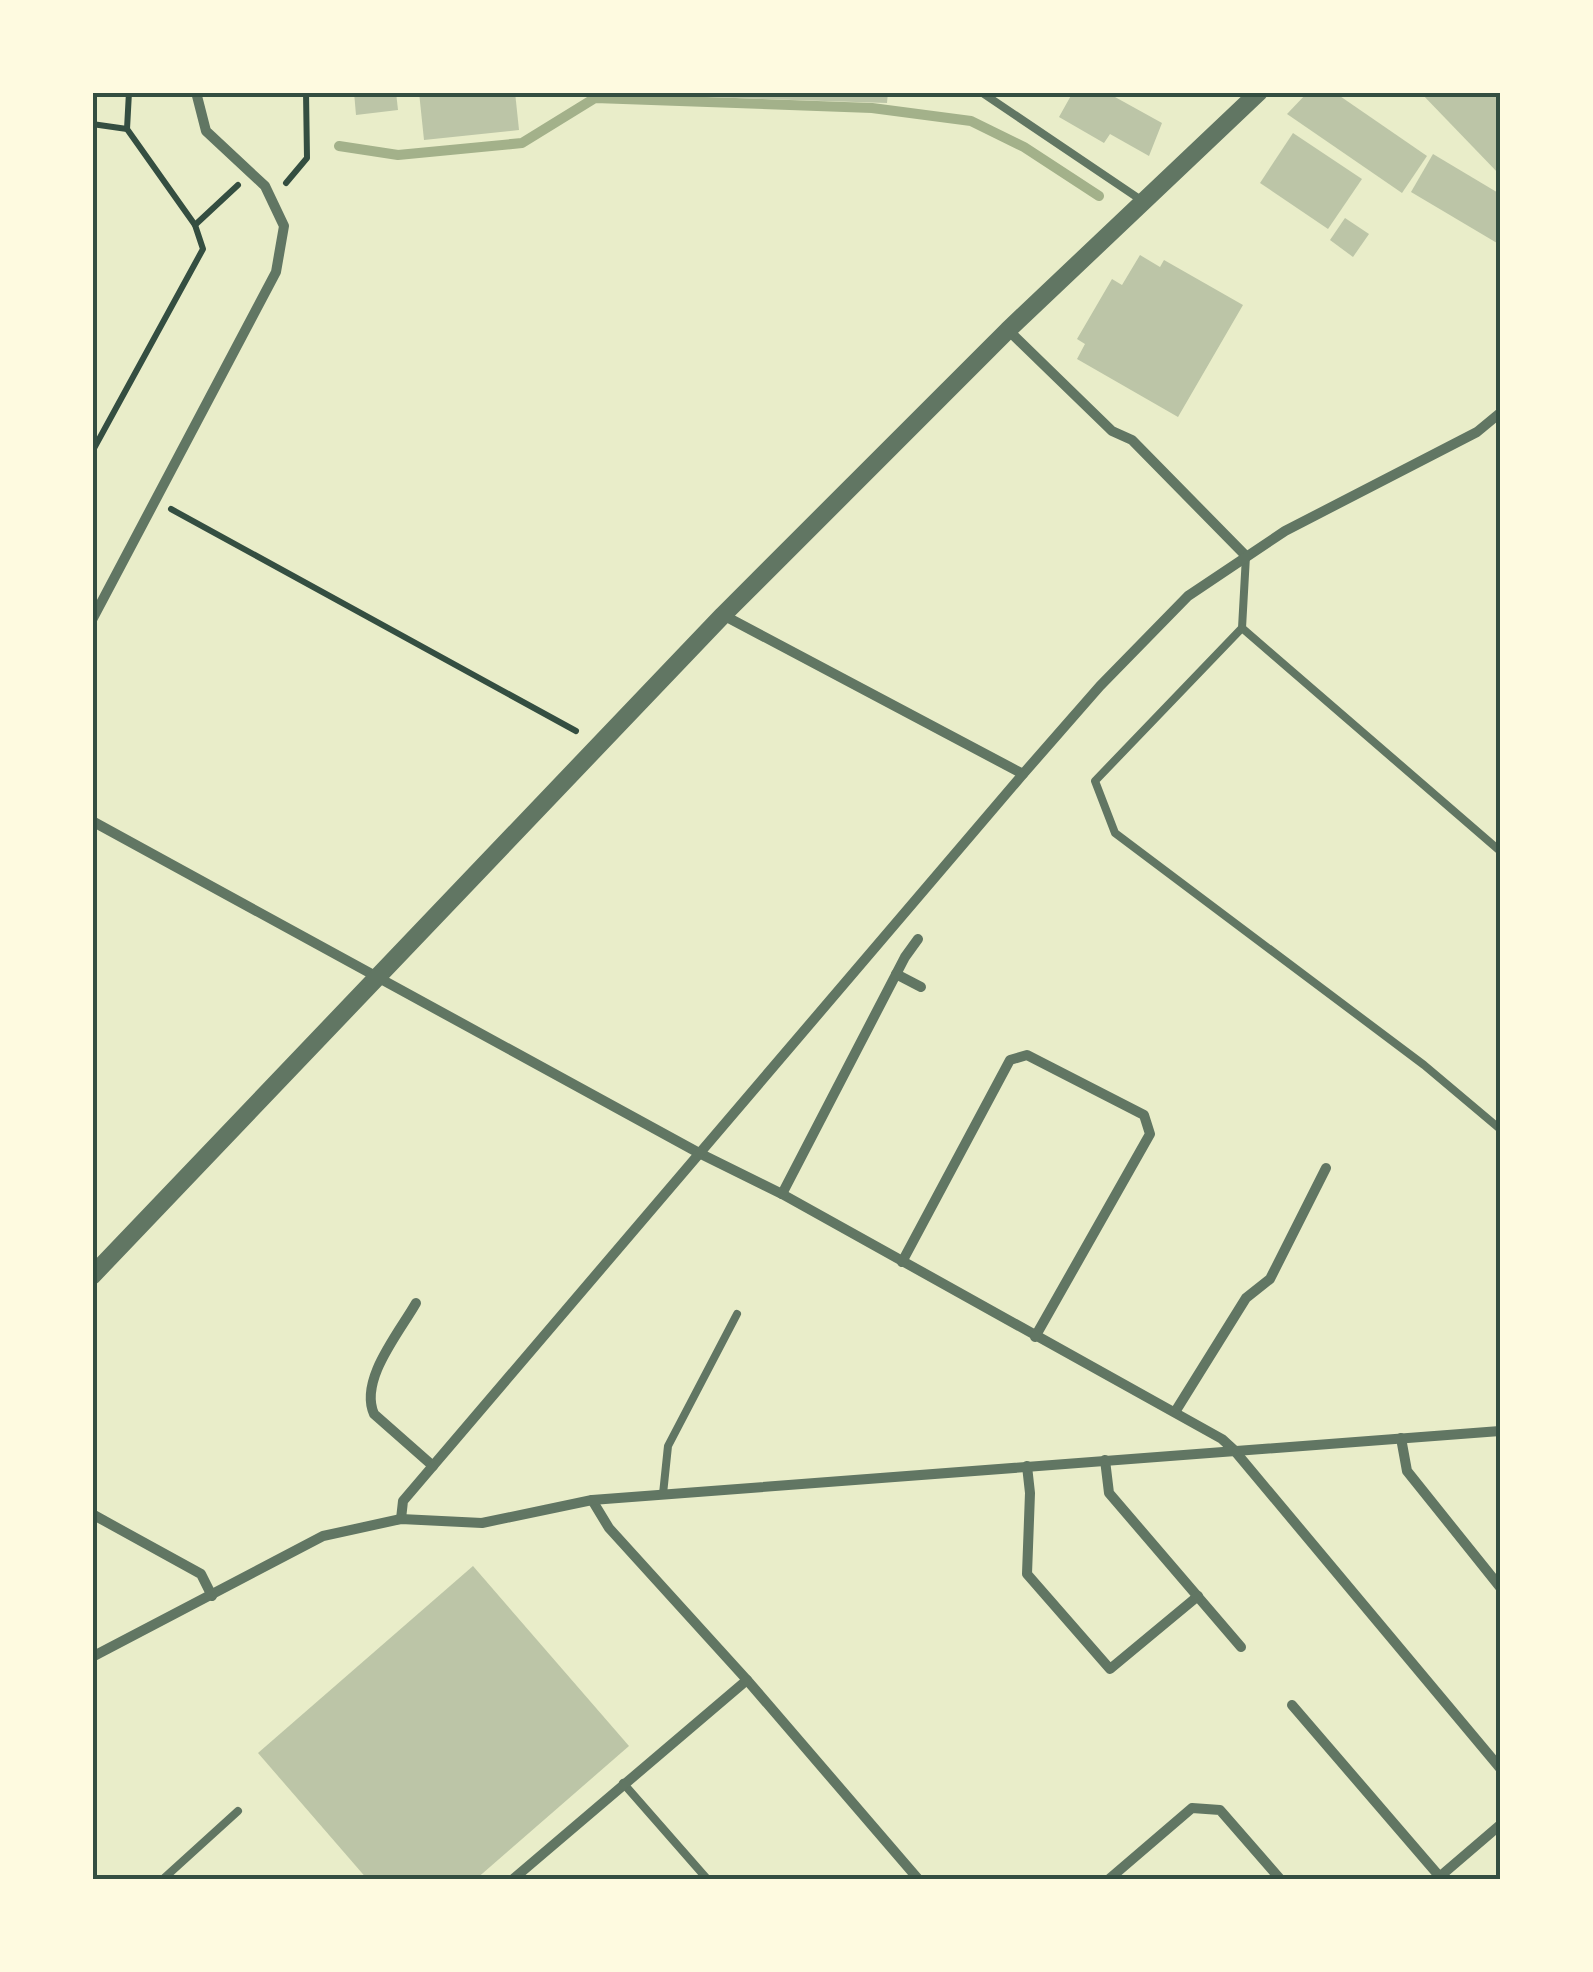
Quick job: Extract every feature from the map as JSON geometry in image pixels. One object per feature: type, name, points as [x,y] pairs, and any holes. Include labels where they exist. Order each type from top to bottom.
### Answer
[{"type":"street","points":[[92,620],[276,272],[284,226],[264,186],[206,131],[196,92]]},
{"type":"street","points":[[92,1276],[723,615],[1008,330],[1259,92]]},
{"type":"street","points":[[1008,330],[1112,431],[1132,440],[1246,556]]},
{"type":"street","points":[[401,1519],[404,1501],[699,1153],[1100,686],[1188,596],[1285,530],[1476,432],[1500,412]]},
{"type":"street","points":[[723,615],[1023,774]]},
{"type":"street","points":[[92,822],[699,1153],[782,1194],[1222,1439],[1500,1768]]},
{"type":"street","points":[[782,1194],[918,939]]},
{"type":"street","points":[[896,974],[921,987]]},
{"type":"street","points":[[902,1262],[1010,1060],[1027,1055],[1144,1115],[1150,1134],[1035,1337]]},
{"type":"street","points":[[1175,1412],[1246,1298],[1270,1279],[1326,1168]]},
{"type":"street","points":[[416,1302],[369,1385],[369,1402],[374,1414],[434,1466]]},
{"type":"street","points":[[92,1658],[323,1536],[401,1519],[482,1522],[592,1500],[1500,1431]]},
{"type":"street","points":[[1401,1438],[1407,1471],[1500,1587]]},
{"type":"street","points":[[1105,1460],[1110,1492],[1241,1647]]},
{"type":"street","points":[[1027,1466],[1028,1574],[1110,1668],[1198,1596]]},
{"type":"street","points":[[592,1500],[609,1528],[920,1880]]},
{"type":"street","points":[[92,1514],[200,1574],[212,1596]]},
{"type":"street","points":[[512,1880],[747,1680]]},
{"type":"street","points":[[1292,1705],[1438,1878],[1500,1825]]},
{"type":"street","points":[[1108,1880],[1192,1808],[1220,1810],[1280,1880]]},
{"type":"lane","points":[[981,92],[1144,202]]},
{"type":"lane","points":[[1246,556],[1242,628],[1095,781],[1115,833],[1424,1065],[1500,1129]]},
{"type":"lane","points":[[1242,628],[1500,851]]},
{"type":"lane","points":[[663,1494],[668,1446],[738,1314]]},
{"type":"lane","points":[[624,1783],[708,1880]]},
{"type":"lane","points":[[162,1880],[238,1810]]},
{"type":"path","points":[[92,452],[203,249],[195,225],[127,129],[129,92]]},
{"type":"path","points":[[270,196],[291,180],[308,158],[306,92]]},
{"type":"path","points":[[92,124],[127,129]]},
{"type":"path","points":[[195,225],[242,182]]},
{"type":"path","points":[[155,501],[572,728],[596,749]]},
{"type":"building","points":[[354,92],[396,92],[398,110],[356,115]]},
{"type":"building","points":[[419,92],[515,92],[519,130],[424,140]]},
{"type":"building","points":[[672,92],[888,92],[887,103],[672,96]]},
{"type":"building","points":[[1073,92],[1118,92],[1115,97],[1162,123],[1149,156],[1110,134],[1104,143],[1059,117]]},
{"type":"building","points":[[1308,92],[1334,92],[1427,156],[1402,193],[1287,114]]},
{"type":"building","points":[[1420,92],[1500,92],[1500,175]]},
{"type":"building","points":[[1293,133],[1362,179],[1328,229],[1260,183]]},
{"type":"building","points":[[1433,154],[1500,194],[1497,243],[1411,192]]},
{"type":"building","points":[[1345,218],[1369,234],[1353,257],[1330,240]]},
{"type":"building","points":[[1140,255],[1160,267],[1164,260],[1243,305],[1178,417],[1077,359],[1085,344],[1077,339],[1112,279],[1122,285]]},
{"type":"building","points":[[473,1566],[629,1746],[475,1880],[368,1880],[258,1753]]},
{"type":"waterway","points":[[339,146],[398,155],[522,143],[595,98],[872,108],[971,121],[1024,147],[1099,196]]}]
